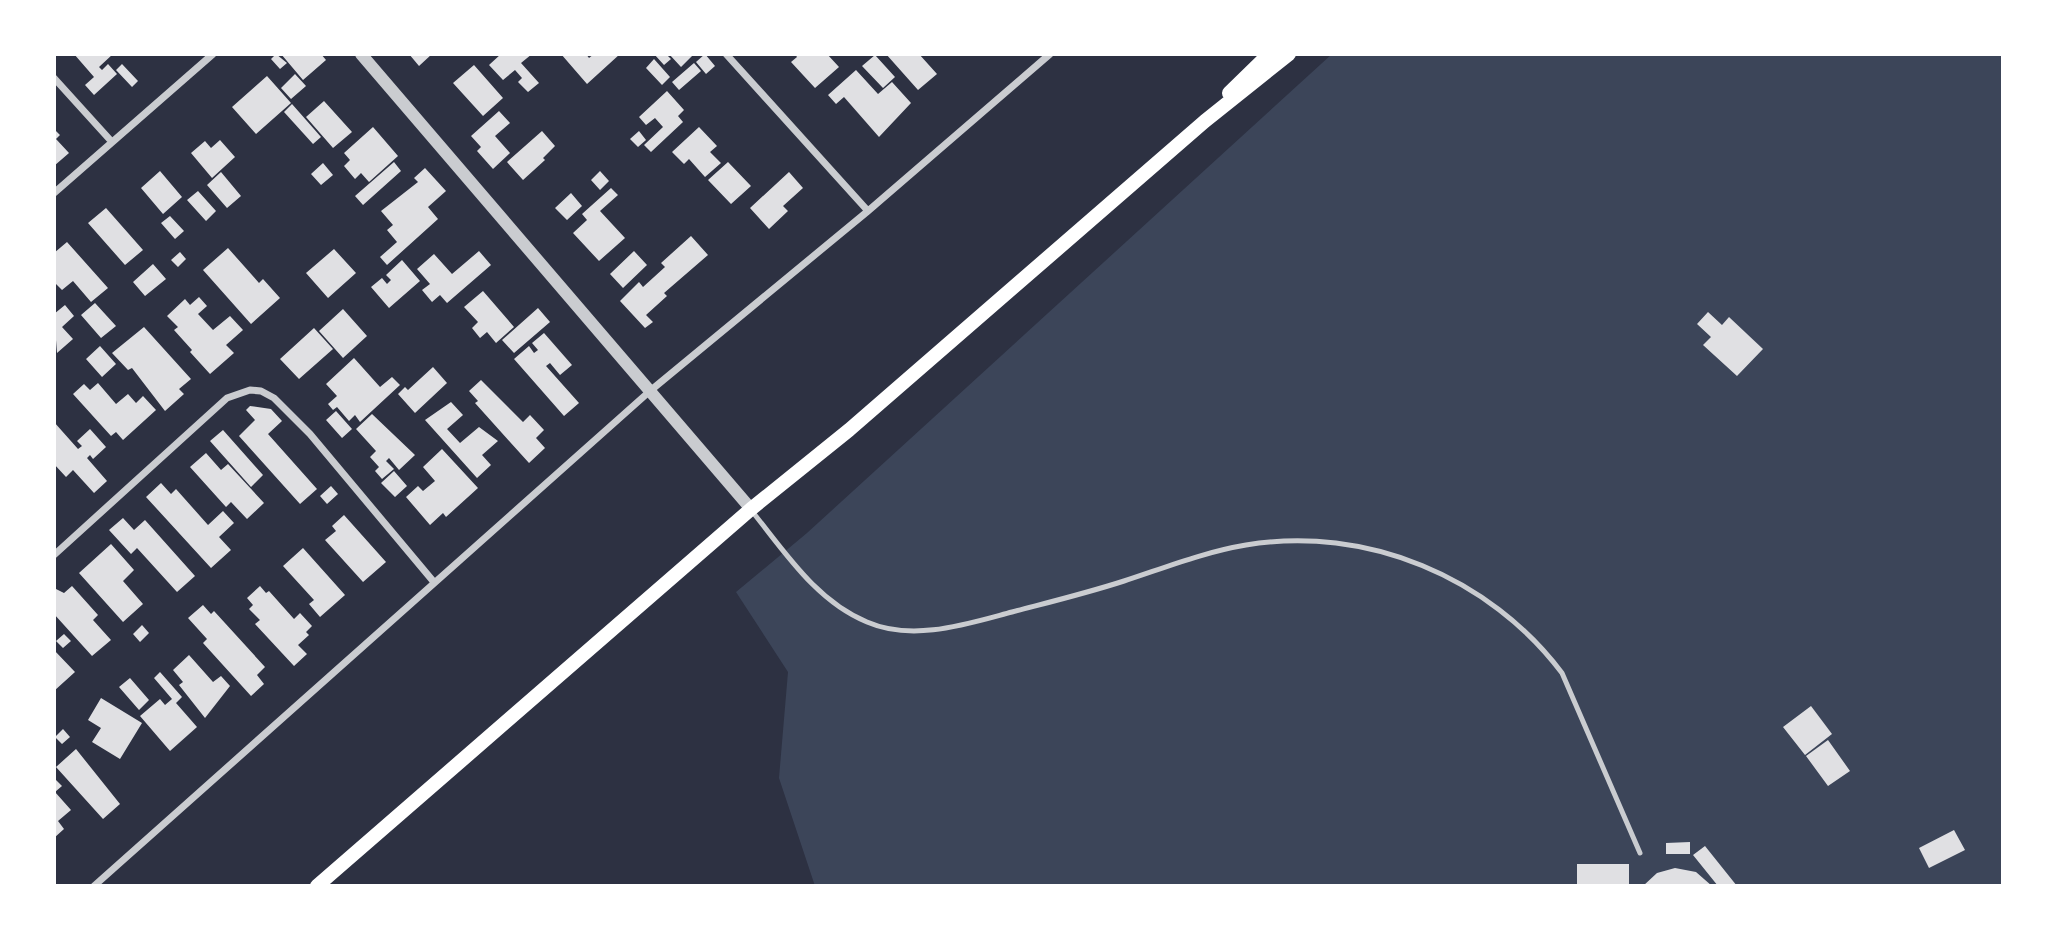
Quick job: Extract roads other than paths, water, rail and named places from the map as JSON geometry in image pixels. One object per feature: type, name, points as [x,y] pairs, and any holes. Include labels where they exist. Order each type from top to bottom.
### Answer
[{"type":"main road","points":[[1205,121],[1269,54]]},
{"type":"main road","points":[[317,886],[751,509],[849,429],[1205,121],[1289,54]]},
{"type":"street","points":[[54,193],[213,54]]},
{"type":"street","points":[[361,54],[751,509]]},
{"type":"street","points":[[726,54],[869,211]]},
{"type":"street","points":[[94,886],[433,581],[650,391],[869,211],[1050,54]]},
{"type":"street","points":[[54,78],[112,142]]},
{"type":"street","points":[[54,555],[227,398],[250,390],[261,391],[274,398],[310,433],[433,581]]},
{"type":"lane","points":[[751,509],[812,584],[828,599],[869,623],[917,631],[953,627],[1012,612],[1248,545],[1314,541],[1389,553],[1418,564],[1490,601],[1522,627],[1551,657],[1563,673],[1640,853]]}]
